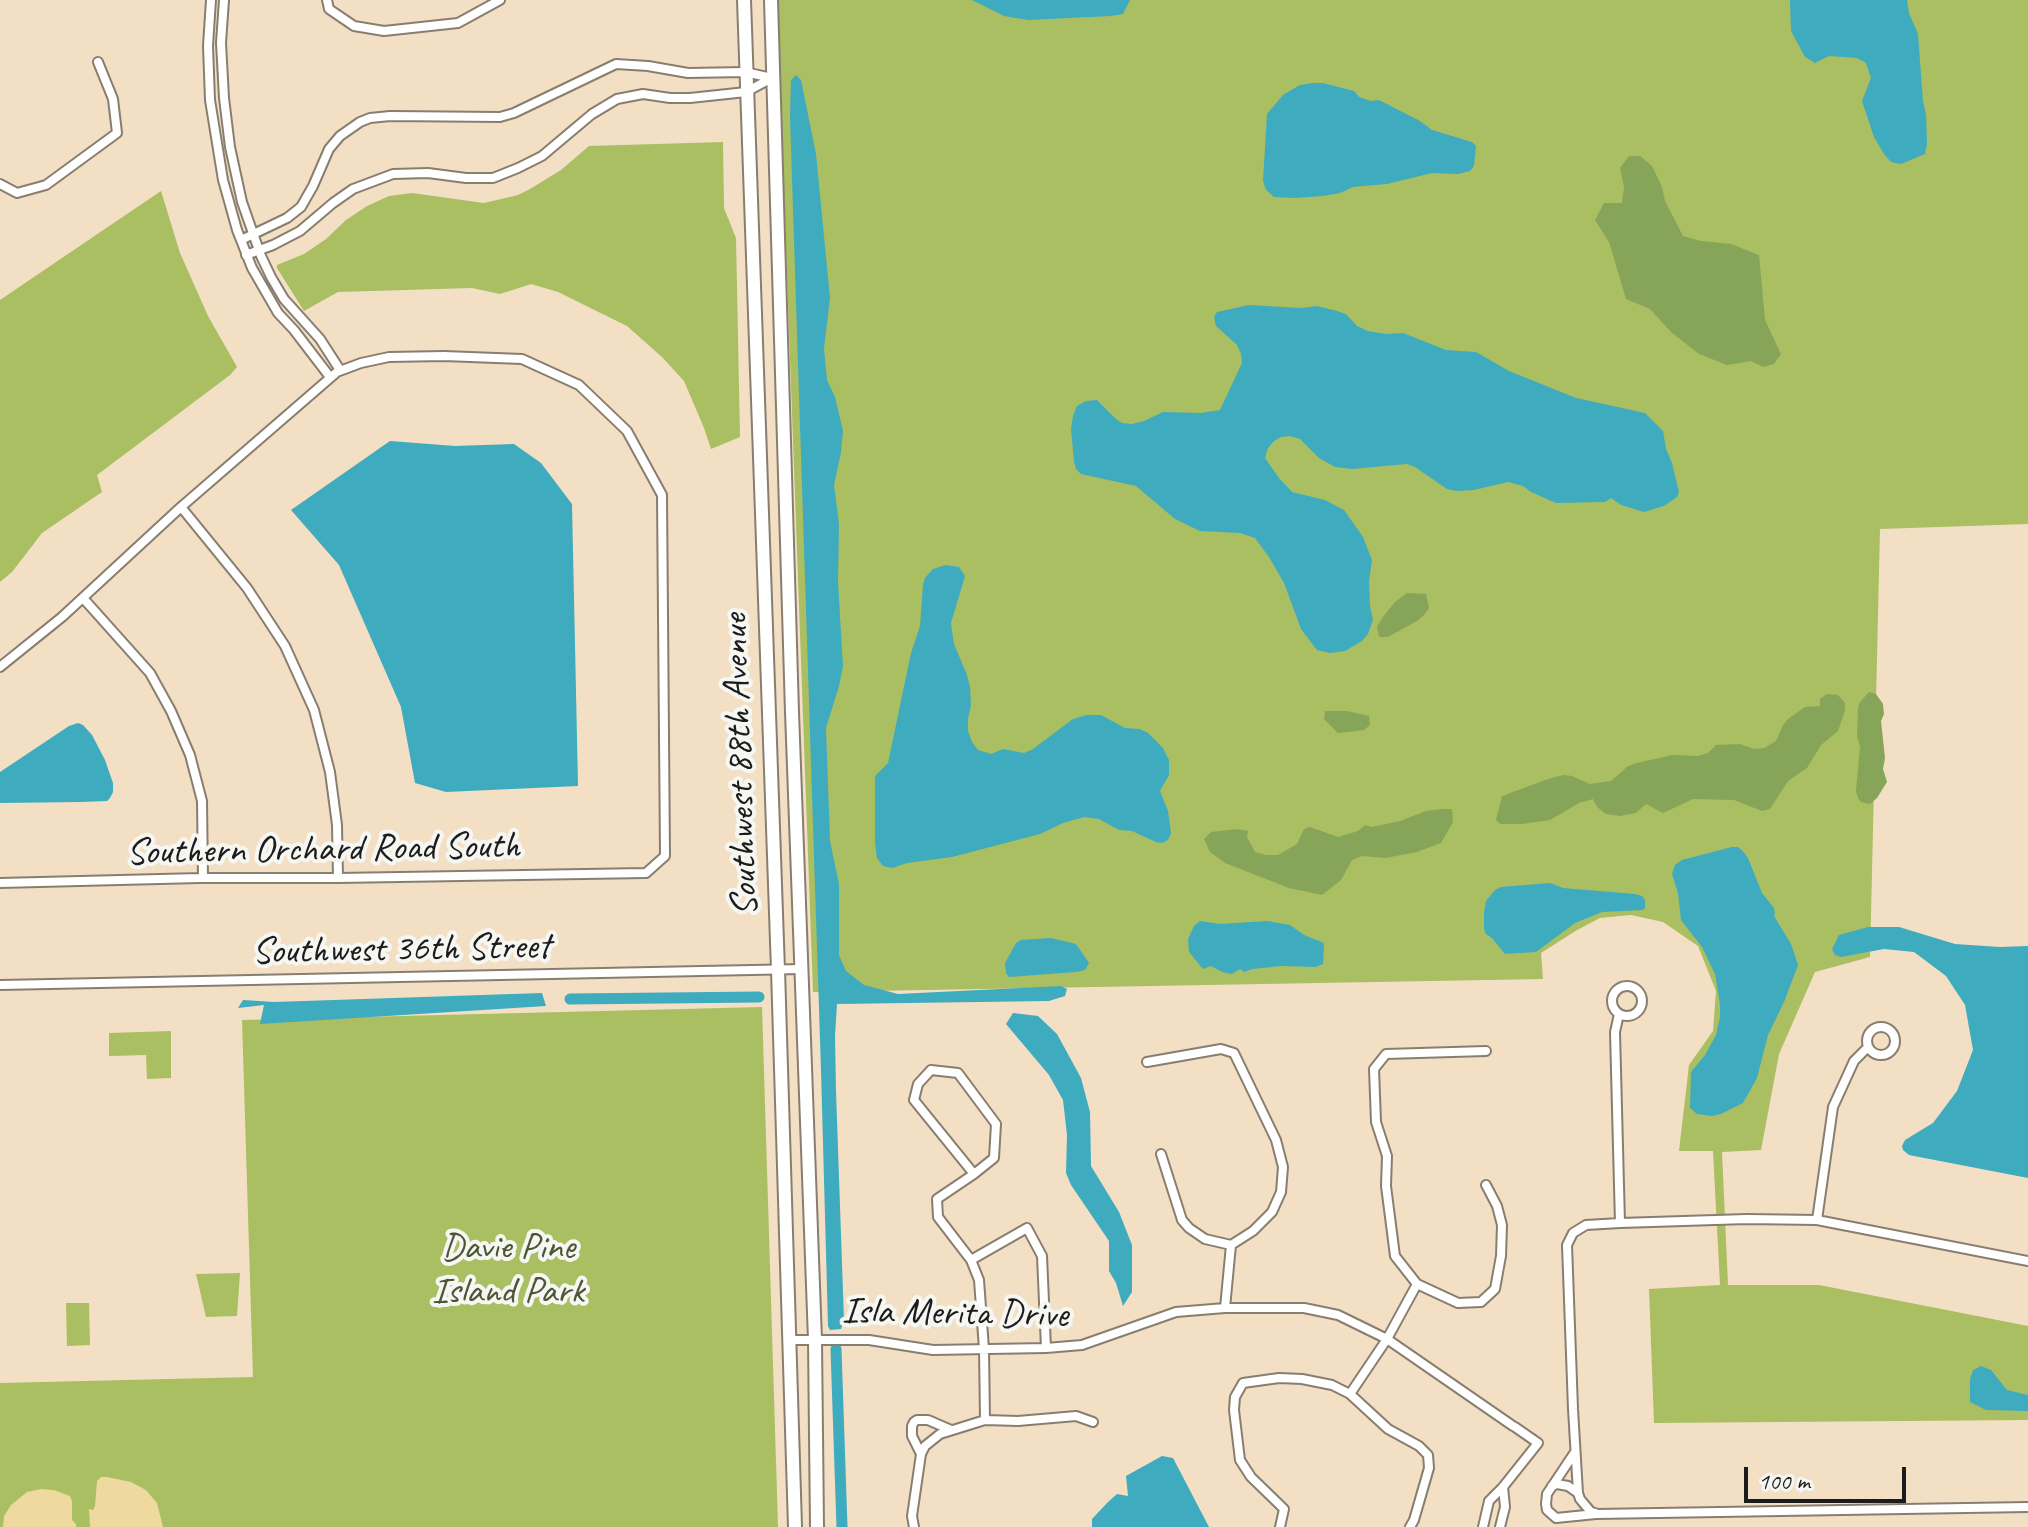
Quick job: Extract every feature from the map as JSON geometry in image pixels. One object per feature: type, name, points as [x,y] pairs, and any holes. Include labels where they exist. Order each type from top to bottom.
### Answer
[{"type":"main road","name":"Southwest 88th Avenue","points":[[744,0],[795,1527]]},
{"type":"main road","name":"Southwest 88th Avenue","points":[[771,0],[815,1340],[817,1527]]},
{"type":"street","points":[[211,0],[208,46],[210,100],[223,180],[241,240],[263,289],[278,313],[330,377]]},
{"type":"street","points":[[0,667],[62,617],[181,507],[340,370],[320,339],[284,299],[271,277],[242,202],[230,147],[221,43],[224,0]]},
{"type":"street","points":[[327,0],[329,9],[354,26],[384,31],[458,23],[500,0]]},
{"type":"street","points":[[0,184],[17,193],[46,185],[117,133],[113,99],[98,62]]},
{"type":"street","points":[[241,240],[287,218],[301,207],[329,149],[340,136],[370,118],[500,117],[616,64],[688,73],[745,72],[772,78]]},
{"type":"street","points":[[246,255],[300,231],[353,189],[393,174],[493,178],[542,156],[592,114],[617,99],[643,94],[690,98],[746,92],[772,78]]},
{"type":"street","name":"Southern Orchard Road South","points":[[0,883],[646,873],[665,856],[662,495],[627,431],[579,385],[522,359],[389,357],[340,370]]},
{"type":"street","points":[[181,507],[247,588],[285,646],[314,710],[330,772],[337,825],[338,878]]},
{"type":"street","points":[[83,598],[150,673],[190,755],[202,801],[203,878]]},
{"type":"street","name":"Southwest 36th Street","points":[[0,985],[802,969]]},
{"type":"street","points":[[1619,1014],[1615,1032],[1620,1223]]},
{"type":"street","points":[[1817,1220],[1833,1107],[1854,1061],[1868,1047]]},
{"type":"street","points":[[1147,1062],[1221,1049],[1234,1053],[1276,1140],[1283,1167],[1281,1192],[1272,1212],[1253,1231],[1231,1245],[1205,1239],[1182,1220],[1161,1154]]},
{"type":"street","points":[[1486,1051],[1386,1054],[1374,1069],[1376,1122],[1387,1156],[1386,1186],[1395,1256],[1417,1284],[1458,1303],[1481,1302],[1495,1289],[1502,1225],[1497,1206],[1486,1185]]},
{"type":"street","points":[[974,1174],[914,1100],[918,1084],[931,1070],[958,1073],[996,1124],[994,1158],[974,1174],[937,1199],[938,1217],[971,1260],[979,1280],[985,1420]]},
{"type":"street","points":[[1596,1514],[1585,1505],[1578,1493],[1567,1245],[1573,1233],[1586,1225],[1747,1219],[1817,1220],[2028,1261]]},
{"type":"street","points":[[971,1260],[1027,1228],[1042,1256],[1046,1348]]},
{"type":"street","points":[[1225,1308],[1231,1245]]},
{"type":"street","points":[[1350,1394],[1387,1339],[1417,1284]]},
{"type":"street","name":"Isla Merita Drive","points":[[789,1340],[869,1340],[933,1350],[1046,1348],[1082,1345],[1176,1312],[1225,1308],[1304,1308],[1338,1315],[1387,1339],[1538,1443],[1503,1487]]},
{"type":"street","points":[[1280,1527],[1284,1509],[1251,1477],[1240,1460],[1234,1410],[1235,1397],[1243,1383],[1279,1378],[1332,1385],[1350,1394],[1388,1429],[1419,1446],[1428,1455],[1429,1468],[1410,1527]]},
{"type":"street","points":[[914,1527],[912,1516],[921,1454],[933,1438],[985,1420],[1018,1421],[1076,1416],[1093,1422]]},
{"type":"street","points":[[921,1454],[912,1436],[914,1422],[928,1420],[951,1430]]},
{"type":"street","points":[[1575,1452],[1547,1494],[1546,1504],[1550,1514],[1556,1518],[1596,1514],[2028,1507]]},
{"type":"street","points":[[1552,1486],[1568,1486],[1578,1493]]},
{"type":"street","points":[[1483,1527],[1489,1501],[1503,1487]]},
{"type":"street","points":[[1500,1527],[1505,1507],[1503,1487]]},
{"type":"green space","points":[[777,0],[2028,0],[2028,524],[1880,529],[1870,957],[1815,972],[1779,1054],[1761,1150],[1722,1152],[1728,1285],[1819,1285],[2028,1326],[2028,1420],[1654,1423],[1649,1289],[1720,1285],[1713,1151],[1679,1151],[1689,1065],[1713,1031],[1716,991],[1698,946],[1663,922],[1631,915],[1600,918],[1541,953],[1543,979],[813,992]]},
{"type":"green space","points":[[723,142],[724,208],[736,238],[740,437],[711,449],[684,381],[662,357],[627,326],[558,292],[531,284],[500,294],[472,288],[338,292],[304,311],[277,268],[277,265],[304,254],[326,239],[367,206],[389,196],[412,193],[484,203],[530,189],[561,170],[589,146]]},
{"type":"green space","points":[[1629,156],[1640,156],[1652,166],[1683,236],[1731,244],[1759,255],[1765,320],[1781,354],[1774,364],[1763,367],[1751,361],[1727,365],[1699,354],[1671,332],[1650,309],[1626,299],[1609,242],[1595,220],[1604,203],[1622,203],[1624,187],[1620,168]]},
{"type":"green space","points":[[161,191],[180,253],[208,316],[237,367],[97,475],[102,492],[42,533],[12,572],[0,582],[0,300]]},
{"type":"green space","points":[[1407,593],[1426,594],[1429,608],[1417,621],[1388,637],[1379,637],[1377,627],[1383,617]]},
{"type":"green space","points":[[1869,692],[1876,694],[1883,704],[1883,769],[1887,782],[1870,804],[1861,802],[1856,791],[1860,747],[1857,736],[1858,708]]},
{"type":"green space","points":[[1827,694],[1838,695],[1845,703],[1838,731],[1821,745],[1807,768],[1788,781],[1770,809],[1762,811],[1734,800],[1693,799],[1663,813],[1646,804],[1636,813],[1620,816],[1606,814],[1593,799],[1579,803],[1550,820],[1500,824],[1496,820],[1502,796],[1551,778],[1572,776],[1590,784],[1611,781],[1628,766],[1637,763],[1672,755],[1698,756],[1708,753],[1716,745],[1740,744],[1754,749],[1764,748],[1776,741],[1788,719],[1805,707],[1820,706],[1820,699]]},
{"type":"green space","points":[[1325,711],[1347,711],[1369,716],[1370,725],[1364,730],[1338,733],[1324,719]]},
{"type":"green space","points":[[1452,809],[1453,822],[1441,843],[1417,852],[1385,858],[1362,856],[1352,860],[1341,880],[1322,895],[1289,888],[1225,863],[1210,852],[1204,839],[1211,832],[1248,831],[1247,837],[1255,852],[1278,855],[1297,844],[1304,829],[1310,827],[1338,837],[1358,831],[1365,825],[1372,827]]},
{"type":"green space","name":"Davie Pine Island Park","points":[[762,1007],[778,1527],[0,1527],[0,1383],[253,1377],[242,1020]]},
{"type":"green space","points":[[171,1031],[171,1078],[147,1079],[146,1055],[109,1056],[109,1033]]},
{"type":"green space","points":[[240,1273],[237,1316],[206,1317],[196,1274]]},
{"type":"green space","points":[[66,1303],[89,1303],[90,1345],[67,1346]]},
{"type":"sand","points":[[107,1477],[131,1482],[146,1490],[157,1503],[163,1527],[90,1527],[89,1509],[93,1510],[95,1506],[97,1481]]},
{"type":"sand","points":[[41,1489],[70,1496],[72,1520],[76,1527],[3,1527],[4,1516],[11,1505],[27,1492]]},
{"type":"water","points":[[972,0],[1130,0],[1123,14],[1028,20],[1004,16]]},
{"type":"water","points":[[1790,0],[1907,0],[1918,34],[1926,114],[1925,154],[1901,164],[1891,162],[1874,137],[1862,101],[1871,78],[1866,63],[1857,58],[1829,56],[1815,63],[1805,57],[1791,31]]},
{"type":"water","points":[[796,75],[801,80],[816,154],[830,298],[824,349],[827,380],[835,397],[843,431],[834,485],[839,524],[838,582],[843,666],[826,728],[830,841],[839,884],[839,955],[846,971],[864,985],[898,994],[1061,986],[1067,989],[1065,996],[1049,1001],[837,1004],[836,1091],[844,1321],[841,1329],[830,1330],[790,116],[791,80]]},
{"type":"water","points":[[1312,83],[1354,91],[1359,97],[1371,101],[1379,100],[1432,130],[1472,142],[1476,146],[1474,166],[1470,171],[1458,174],[1432,173],[1387,184],[1353,187],[1323,196],[1274,197],[1266,190],[1263,181],[1267,114],[1283,95],[1300,85]]},
{"type":"water","points":[[1249,305],[1317,306],[1337,311],[1368,331],[1403,333],[1446,350],[1476,352],[1509,371],[1576,398],[1645,413],[1663,431],[1679,492],[1677,497],[1664,506],[1644,512],[1621,505],[1611,498],[1605,502],[1556,503],[1508,482],[1456,491],[1447,489],[1407,464],[1352,469],[1335,467],[1319,458],[1300,439],[1281,437],[1268,448],[1265,458],[1279,478],[1292,492],[1325,500],[1344,510],[1363,537],[1372,560],[1369,581],[1373,620],[1368,634],[1345,651],[1330,653],[1317,650],[1301,629],[1284,583],[1255,538],[1240,533],[1200,531],[1175,519],[1136,486],[1081,474],[1074,462],[1073,416],[1077,406],[1086,401],[1097,400],[1116,419],[1132,424],[1163,412],[1220,410],[1242,363],[1237,345],[1216,326],[1214,317],[1217,312]]},
{"type":"water","points":[[390,441],[455,446],[514,444],[541,463],[572,504],[578,786],[446,792],[415,783],[401,707],[339,565],[291,510]]},
{"type":"water","points":[[946,565],[959,567],[965,576],[951,623],[954,644],[970,687],[968,731],[978,750],[991,754],[1003,749],[1024,753],[1073,719],[1087,715],[1101,715],[1125,728],[1140,729],[1163,748],[1169,760],[1169,775],[1160,791],[1168,811],[1171,833],[1168,840],[1156,842],[1132,831],[1119,830],[1099,819],[1084,817],[1040,834],[952,857],[892,868],[883,866],[877,858],[875,843],[875,776],[888,763],[911,653],[920,626],[925,578],[933,569]]},
{"type":"water","points":[[78,723],[92,735],[105,760],[113,783],[110,798],[107,801],[0,803],[0,772]]},
{"type":"water","points":[[1738,847],[1748,858],[1762,893],[1774,908],[1774,916],[1791,944],[1798,965],[1768,1035],[1757,1078],[1743,1103],[1712,1116],[1697,1114],[1690,1108],[1691,1072],[1716,1035],[1720,1004],[1715,974],[1702,947],[1681,920],[1672,874],[1675,865],[1682,860]]},
{"type":"water","points":[[1550,883],[1563,888],[1635,894],[1645,900],[1645,908],[1602,912],[1575,923],[1536,952],[1505,954],[1484,929],[1486,901],[1501,887]]},
{"type":"water","points":[[1200,921],[1220,924],[1267,921],[1290,925],[1324,943],[1323,964],[1244,972],[1240,969],[1232,974],[1211,966],[1203,969],[1189,952],[1188,939]]},
{"type":"water","points":[[1868,927],[1899,927],[1955,944],[2028,946],[2028,1178],[1909,1155],[1903,1150],[1905,1140],[1933,1123],[1957,1091],[1973,1050],[1965,1005],[1946,976],[1914,952],[1884,949],[1841,957],[1835,955],[1832,949],[1839,935]]},
{"type":"water","points":[[1051,938],[1076,944],[1089,963],[1085,970],[1009,977],[1005,963],[1016,943]]},
{"type":"water","points":[[542,993],[546,1006],[260,1024],[264,1005],[238,1008],[243,1000],[274,1002]]},
{"type":"water","points":[[1013,1013],[1038,1016],[1057,1034],[1081,1078],[1090,1112],[1091,1166],[1119,1212],[1132,1245],[1132,1292],[1123,1306],[1109,1271],[1109,1241],[1066,1173],[1067,1135],[1063,1100],[1049,1075],[1006,1024]]},
{"type":"water","points":[[1981,1366],[1991,1370],[2007,1390],[2028,1395],[2028,1411],[1986,1410],[1970,1402],[1970,1379],[1973,1370]]},
{"type":"water","points":[[1162,1456],[1173,1458],[1209,1527],[1092,1527],[1092,1519],[1117,1494],[1128,1496],[1126,1476]]},
{"type":"waterway","points":[[570,999],[759,997]]},
{"type":"waterway","points":[[836,1349],[842,1527]]}]
